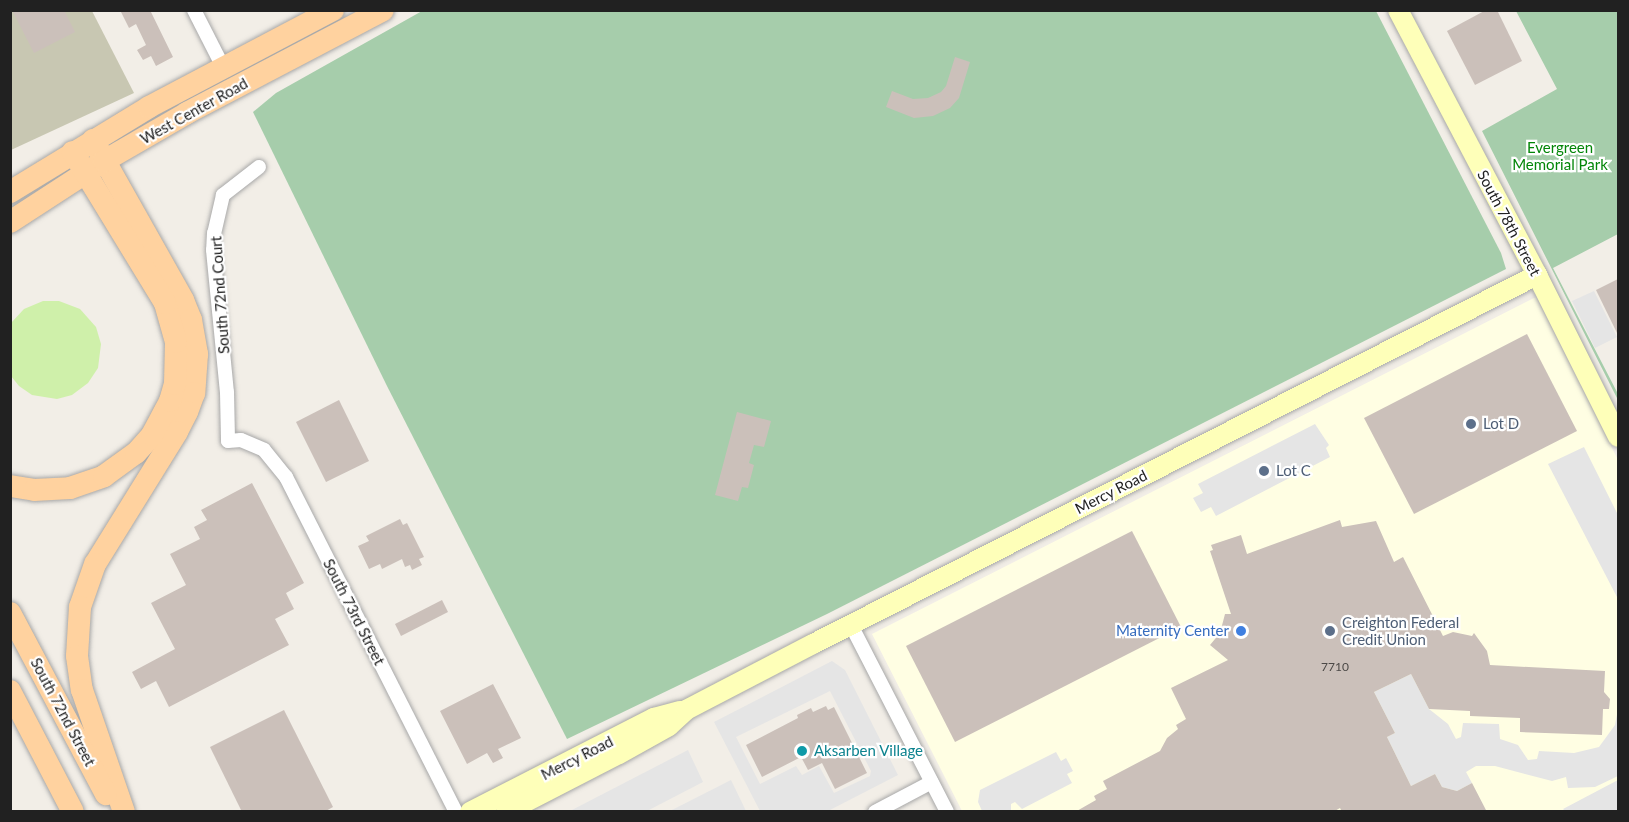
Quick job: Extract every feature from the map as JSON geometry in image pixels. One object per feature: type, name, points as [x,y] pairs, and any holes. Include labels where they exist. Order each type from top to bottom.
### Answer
[{"type":"main road","name":"West Center Road","points":[[10,192],[93,140],[223,67],[333,10]]},
{"type":"main road","name":"West Center Road","points":[[10,222],[95,167],[187,113],[384,10]]},
{"type":"main road","name":"South 78th Street","points":[[1398,10],[1537,275],[1618,437]]},
{"type":"main road","points":[[10,486],[34,489],[70,488],[104,476],[136,453],[152,435],[170,401],[175,384],[176,342],[165,303],[95,167],[93,140]]},
{"type":"main road","points":[[73,152],[95,167],[183,300],[191,320],[197,354],[194,393],[187,412],[177,432],[94,564],[81,607],[77,656],[82,690],[124,812]]},
{"type":"main road","name":"Mercy Road","points":[[470,812],[654,718],[686,710],[1537,275]]},
{"type":"main road","name":"South 72nd Street","points":[[10,613],[115,812]]},
{"type":"main road","points":[[10,692],[73,812]]},
{"type":"main road","name":"Mercy Road","points":[[506,812],[669,726],[686,710]]},
{"type":"street","points":[[194,10],[223,67]]},
{"type":"street","name":"South 72nd Court","points":[[228,441],[227,392],[213,250],[214,233],[223,195],[259,167]]},
{"type":"street","name":"South 73rd Street","points":[[228,441],[241,440],[253,444],[271,458],[286,477],[456,812]]},
{"type":"street","points":[[851,625],[947,812]]},
{"type":"street","points":[[875,812],[932,782]]},
{"type":"shaded area","points":[[11,11],[92,11],[134,93],[11,150]]},
{"type":"shaded area","points":[[1594,291],[1617,337],[1595,348],[1572,301]]},
{"type":"shaded area","points":[[1536,297],[1618,460],[1618,811],[962,811],[872,634]]},
{"type":"shaded area","name":"Lot C","points":[[1315,424],[1329,445],[1326,448],[1330,457],[1216,516],[1211,507],[1201,512],[1193,498],[1203,493],[1198,484]]},
{"type":"shaded area","points":[[1584,447],[1618,515],[1618,599],[1548,464]]},
{"type":"shaded area","points":[[832,661],[845,670],[898,775],[828,811],[760,811],[714,722]],"holes":[[[830,691],[871,771],[870,776],[834,793],[819,766],[802,775],[796,766],[760,784],[736,737]]]},
{"type":"shaded area","points":[[1411,674],[1429,709],[1448,724],[1456,739],[1461,737],[1463,723],[1499,724],[1500,739],[1518,745],[1528,760],[1537,759],[1539,751],[1574,753],[1599,747],[1615,725],[1618,709],[1618,776],[1595,787],[1568,788],[1566,777],[1552,781],[1495,766],[1476,766],[1466,772],[1472,783],[1457,791],[1442,787],[1435,774],[1411,786],[1387,737],[1395,733],[1374,692]]},
{"type":"shaded area","points":[[688,750],[703,782],[647,811],[570,811]]},
{"type":"shaded area","points":[[1056,752],[1061,761],[1066,758],[1073,771],[1067,774],[1072,783],[1022,809],[1015,802],[1011,804],[1011,811],[982,811],[978,802],[980,790]]},
{"type":"shaded area","points":[[731,780],[746,811],[670,811]]},
{"type":"shaded area","points":[[1618,780],[1618,811],[1565,811],[1563,809]]},
{"type":"green space","points":[[422,11],[1376,11],[1501,253],[1506,269],[827,614],[567,739],[387,386],[253,112],[276,93]]},
{"type":"green space","name":"Evergreen Memorial Park","points":[[1516,11],[1618,11],[1618,234],[1553,268],[1618,394],[1618,400],[1482,131],[1557,89]]},
{"type":"green space","points":[[43,301],[59,301],[80,309],[96,327],[101,344],[98,368],[88,383],[72,395],[57,399],[32,395],[19,386],[11,376],[11,323],[24,309]]},
{"type":"building","points":[[12,10],[64,10],[75,32],[34,53]]},
{"type":"building","points":[[120,10],[150,10],[173,57],[156,66],[151,56],[143,60],[137,50],[146,45],[136,24],[129,28]]},
{"type":"building","points":[[1486,10],[1497,10],[1522,61],[1475,85],[1447,31]]},
{"type":"building","points":[[955,57],[970,62],[959,98],[950,108],[933,116],[914,118],[886,107],[892,91],[913,99],[928,98],[941,92],[946,86]]},
{"type":"building","points":[[1618,279],[1618,335],[1596,290]]},
{"type":"building","name":"Lot D","points":[[1527,334],[1577,431],[1414,514],[1364,418]]},
{"type":"building","points":[[339,400],[369,461],[326,482],[296,422]]},
{"type":"building","points":[[737,412],[771,421],[764,447],[754,445],[749,463],[754,465],[748,488],[742,487],[738,501],[715,495]]},
{"type":"building","points":[[252,483],[304,583],[286,593],[294,609],[275,619],[289,645],[169,707],[156,681],[141,689],[132,672],[175,649],[151,603],[186,585],[170,554],[200,539],[194,527],[207,520],[201,510]]},
{"type":"building","points":[[400,519],[403,525],[407,523],[424,557],[419,559],[422,565],[412,570],[410,565],[405,567],[402,559],[382,569],[380,564],[369,569],[358,546],[369,541],[366,536]]},
{"type":"building","points":[[1340,520],[1342,527],[1376,521],[1394,562],[1403,557],[1443,636],[1453,632],[1472,636],[1474,633],[1487,651],[1490,665],[1605,671],[1604,692],[1610,699],[1609,709],[1603,709],[1602,735],[1520,732],[1520,718],[1470,716],[1470,711],[1429,709],[1411,674],[1374,692],[1395,733],[1387,737],[1411,786],[1435,774],[1442,787],[1457,791],[1472,783],[1487,812],[1342,812],[1340,808],[1333,812],[1075,812],[1096,800],[1094,796],[1107,789],[1103,781],[1160,751],[1167,738],[1178,729],[1176,725],[1186,719],[1171,688],[1228,660],[1210,645],[1220,633],[1225,614],[1231,614],[1210,551],[1213,550],[1211,545],[1241,535],[1247,554]]},
{"type":"building","points":[[1132,531],[1181,627],[955,742],[906,646]]},
{"type":"building","points":[[442,600],[448,612],[401,636],[395,624]]},
{"type":"building","points":[[493,684],[521,738],[498,749],[503,758],[493,763],[487,753],[467,764],[440,711]]},
{"type":"building","name":"Aksarben Village","points":[[826,706],[828,710],[834,707],[867,773],[835,789],[822,763],[808,770],[801,757],[762,777],[746,745],[798,718],[797,715],[811,708],[813,712]]},
{"type":"building","points":[[284,710],[333,807],[324,812],[242,812],[210,747]]},
{"type":"place","name":"Lot D","points":[[1471,424]]},
{"type":"place","name":"Lot C","points":[[1264,471]]},
{"type":"place","name":"Maternity Center","points":[[1241,631]]},
{"type":"place","name":"Creighton Federal Credit Union","points":[[1330,631]]},
{"type":"place","name":"Aksarben Village","points":[[802,751]]}]
